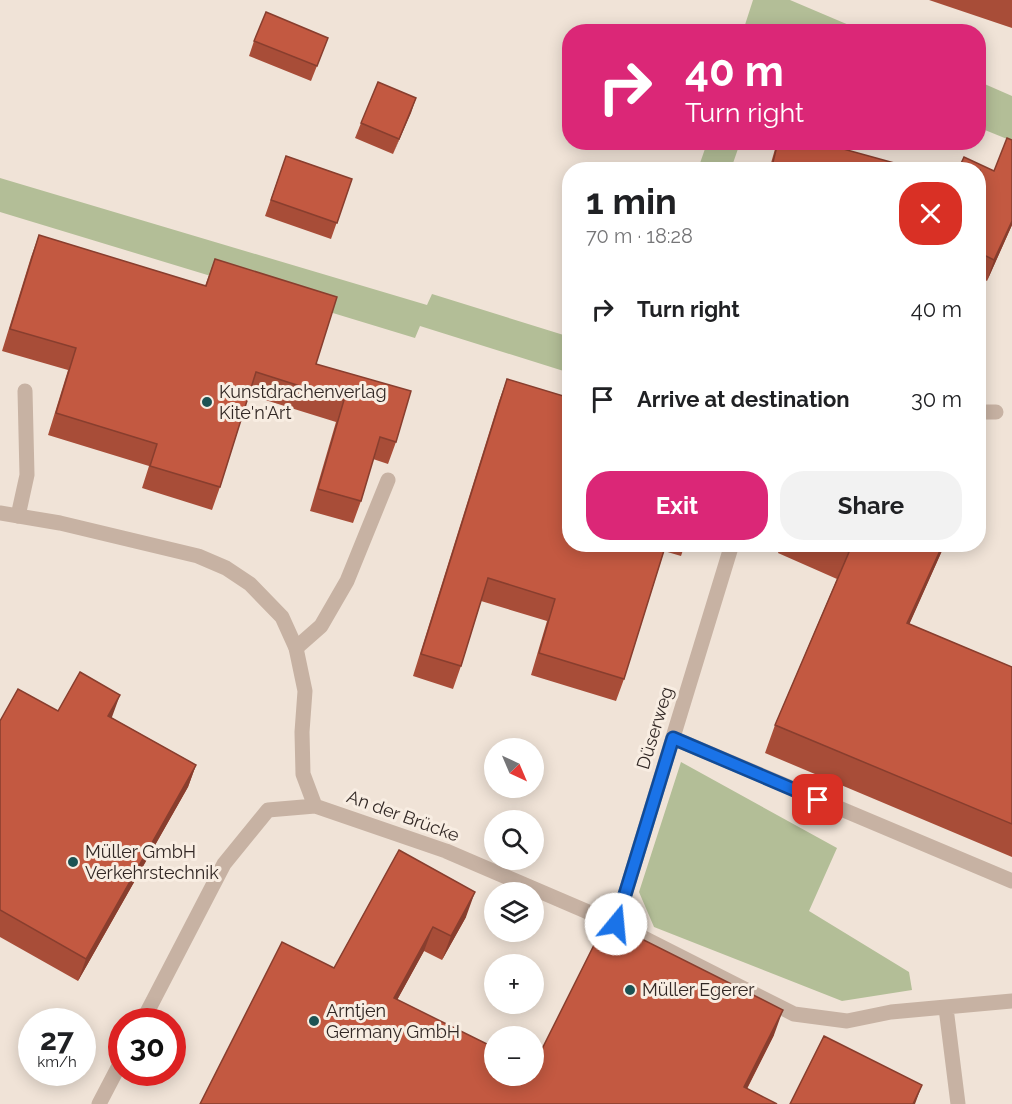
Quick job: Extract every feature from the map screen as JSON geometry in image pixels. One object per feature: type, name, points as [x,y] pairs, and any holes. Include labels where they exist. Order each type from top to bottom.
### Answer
[{"type":"street","points":[[18,516],[27,475],[25,391]]},
{"type":"street","points":[[986,412],[996,412]]},
{"type":"street","points":[[296,648],[321,626],[346,581],[388,480]]},
{"type":"street","points":[[0,513],[60,522],[198,556],[226,568],[250,584],[282,617],[296,648],[305,692],[302,732],[303,774],[315,806]]},
{"type":"street","name":"Düserweg","points":[[616,924],[730,552]]},
{"type":"street","points":[[673,738],[1012,881]]},
{"type":"street","name":"An der Brücke","points":[[149,1008],[224,864],[268,810],[315,806],[446,851],[616,924],[794,1014],[847,1021],[891,1012],[1005,1002],[1012,1012]]},
{"type":"street","points":[[946,1008],[958,1104]]},
{"type":"street","points":[[99,1104],[108,1086]]},
{"type":"green space","points":[[753,0],[790,0],[847,24],[745,24]]},
{"type":"green space","points":[[986,85],[1012,96],[1012,141],[986,130]]},
{"type":"green space","points":[[705,150],[738,150],[733,162],[700,162]]},
{"type":"green space","points":[[0,178],[427,305],[432,294],[562,335],[562,370],[420,326],[415,338],[0,212]]},
{"type":"green space","points":[[681,762],[837,848],[809,911],[909,972],[912,990],[842,1001],[654,927],[639,892]]},
{"type":"building","points":[[266,12],[328,38],[317,66],[254,41]]},
{"type":"building","points":[[378,82],[416,98],[399,139],[361,123]]},
{"type":"building","points":[[1007,138],[1012,140],[1012,221],[994,260],[986,256],[986,167],[994,171]]},
{"type":"building","points":[[776,150],[847,150],[891,162],[773,162]]},
{"type":"building","points":[[286,156],[352,179],[337,223],[271,200]]},
{"type":"building","points":[[964,157],[975,162],[962,162]]},
{"type":"building","points":[[39,235],[206,286],[215,259],[337,297],[316,364],[411,391],[396,442],[380,437],[361,501],[318,489],[344,400],[256,372],[220,487],[150,466],[157,444],[56,413],[76,348],[10,329]]},
{"type":"building","points":[[507,379],[562,396],[562,552],[664,552],[624,679],[539,653],[555,599],[488,578],[461,666],[421,654]]},
{"type":"building","points":[[849,552],[939,552],[907,623],[1012,667],[1012,824],[775,725]]},
{"type":"building","name":"Müller GmbH Verkehrstechnik","points":[[80,672],[120,695],[108,716],[196,765],[86,959],[0,910],[0,721],[18,689],[58,711]]},
{"type":"building","points":[[399,850],[475,892],[451,936],[433,927],[394,998],[484,1043],[484,1086],[544,1086],[544,1045],[606,921],[783,1010],[744,1087],[777,1104],[200,1104],[282,942],[334,968]]},
{"type":"building","points":[[824,1036],[922,1085],[913,1104],[790,1104]]},
{"type":"place","name":"Kunstdrachenverlag Kite'n'Art","points":[[207,402]]},
{"type":"place","name":"Müller GmbH Verkehrstechnik","points":[[73,862]]},
{"type":"place","name":"Müller Egerer","points":[[630,990]]},
{"type":"place","name":"Arntjen Germany GmbH","points":[[314,1021]]},
{"type":"route","points":[[616,924],[673,738],[818,800]]}]
